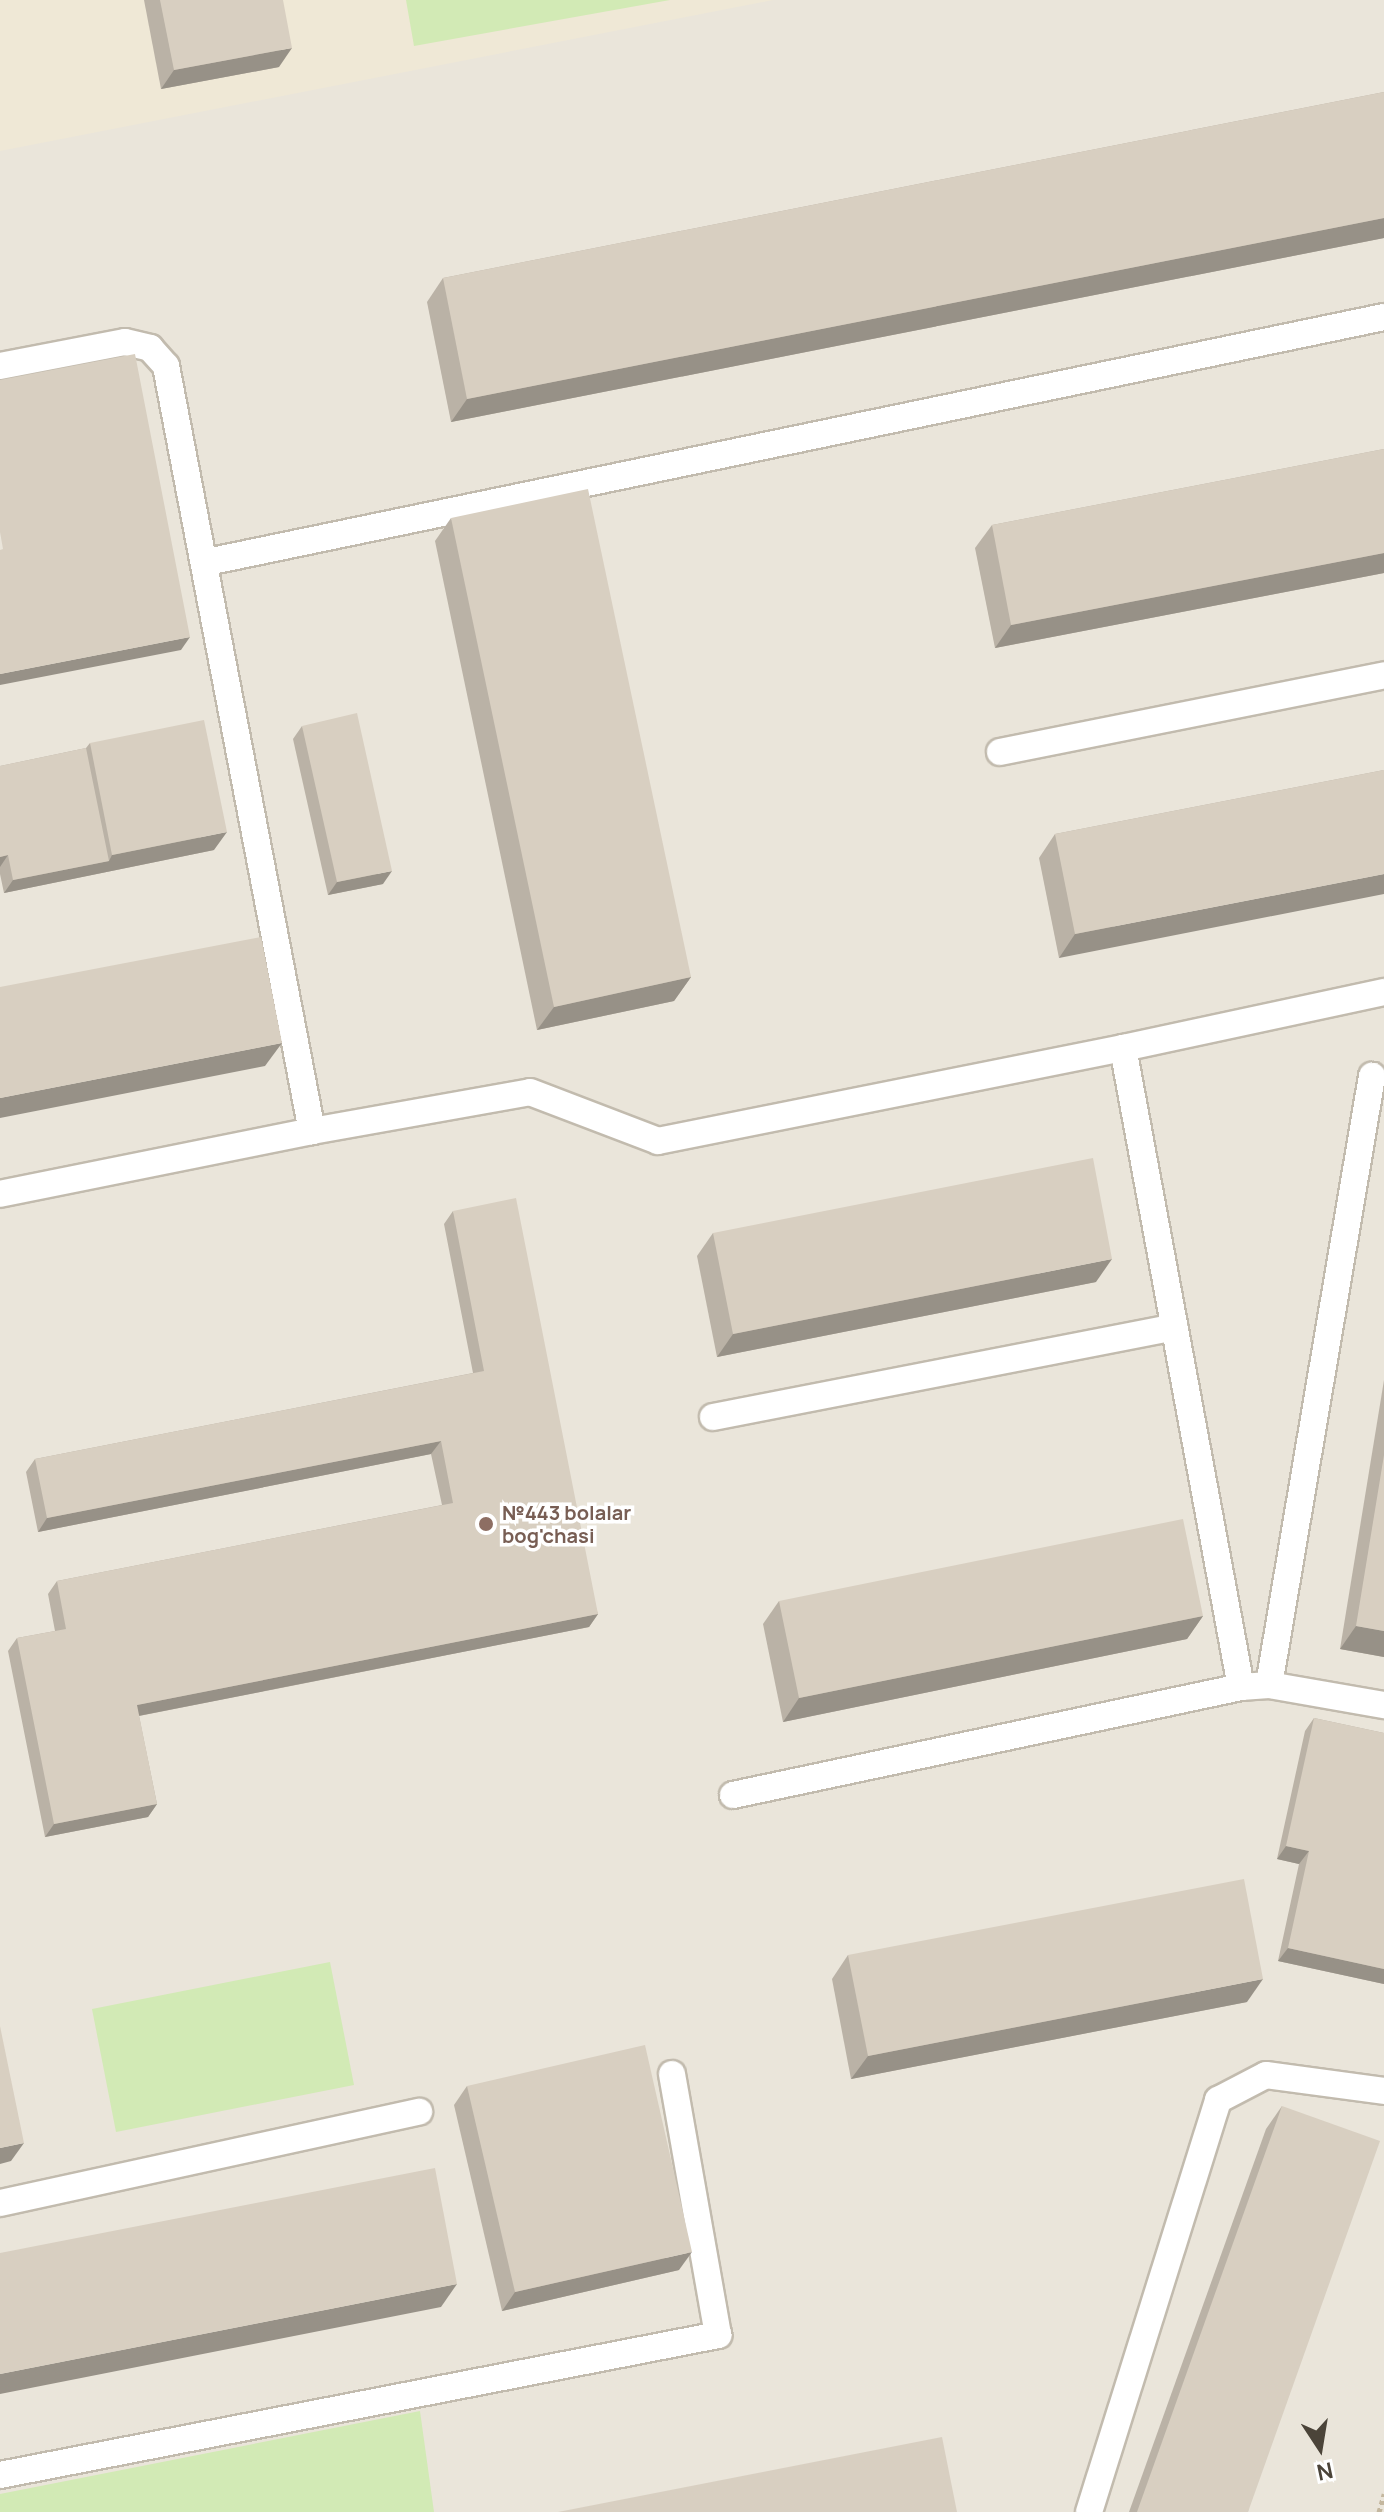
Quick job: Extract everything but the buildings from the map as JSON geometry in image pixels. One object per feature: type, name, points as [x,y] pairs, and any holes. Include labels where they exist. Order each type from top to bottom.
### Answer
[{"type":"lane","points":[[207,562],[1384,317]]},
{"type":"lane","points":[[0,366],[125,342],[150,348],[166,366],[207,562],[312,1131]]},
{"type":"lane","points":[[1000,752],[1384,675]]},
{"type":"lane","points":[[0,1194],[312,1131],[530,1092],[658,1141],[1384,992]]},
{"type":"lane","points":[[1123,1048],[1241,1687]]},
{"type":"lane","points":[[1269,1685],[1372,1076]]},
{"type":"lane","points":[[713,1417],[1174,1327]]},
{"type":"lane","points":[[733,1795],[1241,1687],[1269,1685],[1384,1705]]},
{"type":"lane","points":[[0,2475],[718,2335],[672,2074]]},
{"type":"lane","points":[[1089,2512],[1218,2100],[1266,2075],[1384,2091]]},
{"type":"lane","points":[[0,2203],[419,2112]]},
{"type":"path","points":[[1379,2512],[1384,2494]]},
{"type":"shaded area","points":[[0,0],[1384,0],[1384,2512],[0,2512]]},
{"type":"shaded area","points":[[0,0],[773,0],[0,151]]},
{"type":"green space","points":[[406,0],[670,0],[414,46]]},
{"type":"green space","points":[[330,1962],[354,2085],[116,2132],[92,2009]]},
{"type":"green space","points":[[420,2411],[434,2512],[0,2512],[0,2494]]},
{"type":"place","name":"№443 bolalar bog'chasi","points":[[486,1524]]}]
